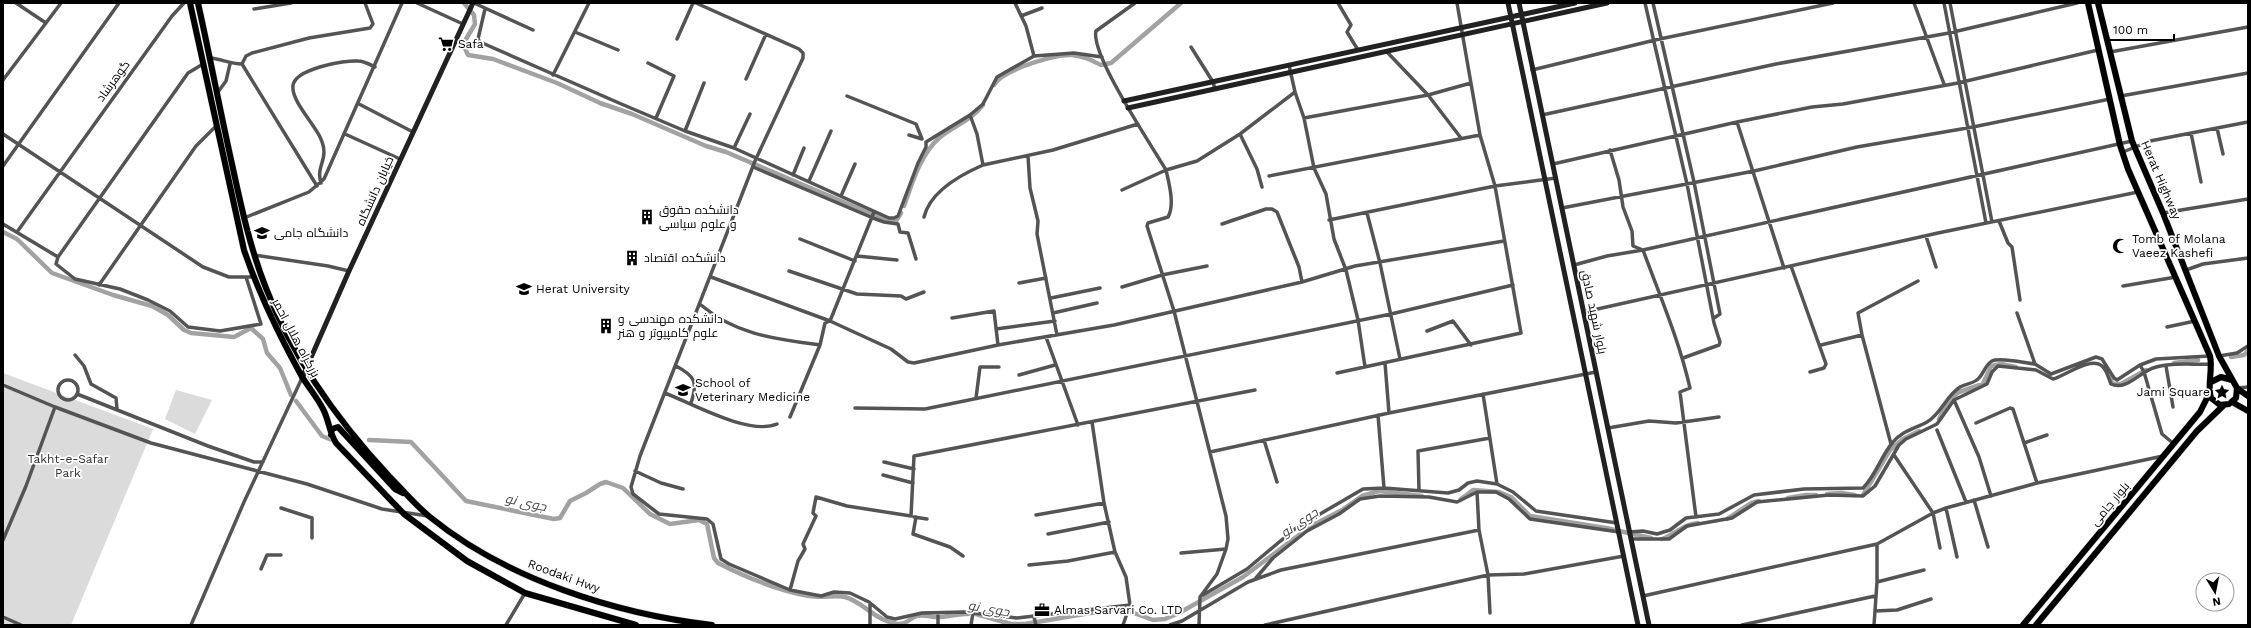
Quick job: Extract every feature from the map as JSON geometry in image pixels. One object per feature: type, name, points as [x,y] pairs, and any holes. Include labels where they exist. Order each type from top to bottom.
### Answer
[{"type":"highway","name":"بزرگراه هلال احمر","points":[[190,3],[235,214],[254,277],[281,338],[302,378],[323,409],[331,435],[380,491],[404,514],[467,561],[525,593]]},
{"type":"highway","name":"بزرگراه هلال احمر","points":[[198,3],[244,218],[254,255],[278,318],[306,370],[340,420],[407,494]]},
{"type":"highway","name":"Herat Highway","points":[[2088,3],[2120,145],[2210,356],[2212,364],[2211,382]]},
{"type":"highway","name":"Herat Highway","points":[[2098,3],[2133,144],[2163,213],[2219,356],[2234,381]]},
{"type":"highway","points":[[2103,69],[2114,67]]},
{"type":"highway","points":[[2238,388],[2236,398],[2232,402],[2224,405],[2213,401],[2210,394],[2211,382],[2225,376],[2234,381],[2238,388],[2248,396]]},
{"type":"highway","name":"بلوار جامی","points":[[2024,625],[2200,412],[2210,394]]},
{"type":"highway","points":[[2232,402],[2248,411]]},
{"type":"highway","name":"بلوار جامی","points":[[2036,625],[2197,431],[2224,405]]},
{"type":"highway","points":[[331,435],[332,429],[338,427],[394,489],[407,494]]},
{"type":"highway","name":"Roodaki Hwy","points":[[407,494],[429,516],[487,554],[533,578],[634,611],[673,620],[712,625]]},
{"type":"highway","points":[[525,593],[636,625]]},
{"type":"street","points":[[16,3],[46,23]]},
{"type":"street","points":[[3,80],[61,3]]},
{"type":"street","points":[[3,166],[119,3]]},
{"type":"street","name":"گوهرشاد","points":[[17,232],[172,16],[184,3]]},
{"type":"street","points":[[254,9],[291,3]]},
{"type":"street","points":[[242,64],[246,56],[252,53],[309,38],[370,28],[373,24],[365,3]]},
{"type":"street","points":[[244,218],[309,192],[321,183],[359,104],[402,3]]},
{"type":"street","points":[[417,3],[463,24]]},
{"type":"street","points":[[553,75],[589,3]]},
{"type":"street","points":[[677,39],[695,3],[799,50],[803,53],[803,58],[755,160],[701,305],[635,471],[631,487],[633,494],[659,514],[670,516],[685,515],[707,519],[713,524],[721,559],[790,590],[821,596],[834,592],[850,593],[870,604],[887,617],[895,619],[922,613],[938,615],[973,613],[1006,618],[1034,618],[1130,605]]},
{"type":"street","points":[[1014,3],[1026,26],[1034,56]]},
{"type":"street","points":[[1135,3],[1096,31],[1095,39],[1103,62],[1124,101],[1166,170],[1172,211],[1168,217],[1146,224],[1174,311],[1198,402],[1226,516],[1228,539],[1217,574],[1200,597],[1201,610],[1199,625]]},
{"type":"street","points":[[1338,3],[1351,25],[1347,32],[1358,50]]},
{"type":"street","points":[[1337,373],[1521,333],[1495,186],[1480,135],[1457,3]]},
{"type":"street","name":"بلوار شهید صادق","points":[[1508,3],[1638,625]]},
{"type":"street","name":"بلوار شهید صادق","points":[[1519,3],[1649,625]]},
{"type":"street","points":[[1124,101],[1575,3]]},
{"type":"street","points":[[1128,108],[1463,36],[1607,3]]},
{"type":"street","points":[[1645,3],[1666,89],[1720,344],[1683,358]]},
{"type":"street","points":[[1652,3],[1673,87],[1705,235],[1720,314],[1714,318]]},
{"type":"street","points":[[1532,70],[1655,40],[1833,3]]},
{"type":"street","points":[[1914,3],[1944,84]]},
{"type":"street","points":[[1944,3],[1958,83],[1986,223]]},
{"type":"street","points":[[1950,3],[1992,222]]},
{"type":"street","points":[[1542,115],[1776,64],[1955,31],[2077,3]]},
{"type":"street","points":[[472,4],[533,30]]},
{"type":"street","name":"خیابان دانشگاه","points":[[302,378],[349,271],[472,4]]},
{"type":"street","points":[[1021,16],[1042,8]]},
{"type":"street","points":[[485,9],[478,39],[480,42],[685,131],[734,148],[755,160],[809,181],[841,196],[884,222],[898,224],[900,232],[908,232],[916,259]]},
{"type":"street","points":[[2110,52],[2248,27]]},
{"type":"street","points":[[575,32],[618,50]]},
{"type":"street","points":[[746,79],[766,34]]},
{"type":"street","points":[[1191,47],[1213,82],[1215,89]]},
{"type":"street","points":[[1553,164],[1736,122],[1944,84],[1958,83],[2098,50]]},
{"type":"street","points":[[1387,52],[1428,94],[1461,138]]},
{"type":"street","points":[[926,142],[970,116],[983,104],[997,77],[1034,56],[1074,53],[1102,57]]},
{"type":"street","points":[[210,58],[218,59],[230,64],[242,64]]},
{"type":"street","points":[[321,183],[319,176],[320,168],[325,157],[325,151],[320,137],[294,92],[294,81],[299,75],[316,68],[351,61],[368,63],[375,68]]},
{"type":"street","points":[[648,63],[674,75],[656,118]]},
{"type":"street","points":[[203,64],[188,73],[99,197],[58,257],[56,264],[75,279],[120,289],[148,300],[170,311],[188,327],[220,331],[261,324],[246,277]]},
{"type":"street","points":[[217,92],[226,80],[230,64]]},
{"type":"street","points":[[242,64],[317,186]]},
{"type":"street","points":[[1289,65],[1295,92],[1304,118],[1314,168],[1326,194],[1329,220],[1334,239],[1346,270],[1358,320],[1365,367]]},
{"type":"street","points":[[2121,96],[2248,73]]},
{"type":"street","points":[[685,131],[704,83]]},
{"type":"street","points":[[1304,118],[1428,94],[1471,83]]},
{"type":"street","points":[[1122,190],[1166,170],[1197,161],[1240,134],[1295,92]]},
{"type":"street","points":[[847,96],[916,124],[922,139]]},
{"type":"street","points":[[1562,208],[1621,195],[1754,171],[1857,148],[1973,127],[2110,99]]},
{"type":"street","points":[[359,104],[413,132]]},
{"type":"street","points":[[734,148],[750,114]]},
{"type":"street","points":[[970,116],[977,134],[983,165]]},
{"type":"street","points":[[1736,122],[1754,171],[1768,221],[1784,268]]},
{"type":"street","points":[[1574,265],[1607,256],[1643,250],[1698,236],[1977,175],[2120,145],[2133,144],[2248,122]]},
{"type":"street","points":[[924,217],[927,206],[933,196],[972,170],[983,165],[1028,156],[1138,124]]},
{"type":"street","points":[[99,285],[196,146],[217,125]]},
{"type":"street","points":[[2217,128],[2223,154]]},
{"type":"street","points":[[809,181],[831,131]]},
{"type":"street","points":[[2191,133],[2201,182]]},
{"type":"street","points":[[3,134],[203,267],[229,277],[254,277]]},
{"type":"street","points":[[345,134],[400,159]]},
{"type":"street","points":[[1240,134],[1257,169],[1262,187]]},
{"type":"street","points":[[909,135],[922,139],[926,142]]},
{"type":"street","points":[[1269,176],[1480,135]]},
{"type":"street","points":[[753,167],[874,215],[894,218],[898,216],[926,146],[926,142]]},
{"type":"street","points":[[2123,152],[2133,144]]},
{"type":"street","points":[[794,175],[804,148]]},
{"type":"street","points":[[1610,150],[1632,231],[1634,246],[1643,250],[1683,358],[1690,388],[1680,392],[1696,517]]},
{"type":"street","points":[[1028,156],[1030,188],[1038,221],[1037,234],[1051,298],[1057,335]]},
{"type":"street","points":[[841,196],[855,164]]},
{"type":"street","points":[[1329,220],[1495,186],[1556,178]]},
{"type":"street","points":[[1584,312],[1986,223],[2139,192]]},
{"type":"street","points":[[2163,213],[2248,199]]},
{"type":"street","points":[[1222,224],[1266,209],[1272,209],[1277,212],[1299,266],[1302,282]]},
{"type":"street","points":[[1367,213],[1380,263],[1400,359]]},
{"type":"street","points":[[790,417],[820,345],[825,323],[830,321],[874,215]]},
{"type":"street","points":[[1999,221],[2008,243],[2012,248],[2020,300]]},
{"type":"street","points":[[3,224],[58,257]]},
{"type":"street","points":[[1926,236],[1936,267]]},
{"type":"street","points":[[800,239],[854,261]]},
{"type":"street","points":[[711,277],[830,321],[891,348],[908,362],[914,363],[998,345],[1114,325],[1302,282],[1346,270],[1355,266],[1380,263],[1442,250],[1504,241]]},
{"type":"street","points":[[254,255],[328,266],[349,271]]},
{"type":"street","points":[[857,256],[897,260]]},
{"type":"street","points":[[2186,270],[2203,264],[2248,258]]},
{"type":"street","points":[[1122,287],[1162,275],[1208,266]]},
{"type":"street","points":[[1791,266],[1821,345],[1826,367],[1810,372]]},
{"type":"street","points":[[789,271],[842,290],[862,294],[901,296],[906,299],[924,292]]},
{"type":"street","points":[[2122,286],[2177,277]]},
{"type":"street","points":[[1019,284],[1046,278]]},
{"type":"street","points":[[1891,444],[1862,335],[1858,313],[1918,281]]},
{"type":"street","points":[[855,408],[925,409],[1125,370],[1185,355],[1391,314],[1513,285]]},
{"type":"street","points":[[1051,298],[1100,288]]},
{"type":"street","points":[[1053,313],[1097,303]]},
{"type":"street","points":[[701,305],[728,324],[742,330],[794,342],[820,345]]},
{"type":"street","points":[[952,318],[994,311],[998,345]]},
{"type":"street","points":[[2017,313],[2035,364]]},
{"type":"street","points":[[996,329],[1055,321]]},
{"type":"street","points":[[1427,331],[1453,321],[1471,345]]},
{"type":"street","points":[[2166,327],[2195,321]]},
{"type":"street","points":[[1821,345],[1862,335]]},
{"type":"street","points":[[1046,337],[1060,382],[1078,425]]},
{"type":"street","points":[[2219,356],[2237,353],[2248,346]]},
{"type":"street","points":[[75,355],[84,366],[91,384],[116,398],[117,409]]},
{"type":"street","points":[[1630,532],[1643,531],[1657,534],[1670,530],[1686,518],[1720,514],[1754,495],[1800,489],[1863,488],[1891,444],[1898,436],[1931,419],[1960,387],[1974,383],[1993,361],[2003,360],[2035,364],[2051,374],[2090,358],[2102,358],[2114,378],[2117,380],[2140,365],[2156,359],[2210,356]]},
{"type":"street","points":[[1385,363],[1389,412]]},
{"type":"street","points":[[1631,539],[1669,539],[1687,526],[1732,518],[1758,502],[1829,495],[1863,496],[1874,486],[1899,445],[1906,439],[1937,424],[1954,400],[1988,384],[1992,372],[1998,366],[2036,370],[2053,379],[2087,364],[2100,365],[2104,368],[2111,384],[2116,386],[2128,384],[2144,372],[2166,366],[2212,364]]},
{"type":"street","points":[[1018,375],[1055,365]]},
{"type":"street","points":[[2073,365],[2075,369]]},
{"type":"street","points":[[2140,365],[2144,372],[2162,434],[2174,444]]},
{"type":"street","points":[[676,366],[688,372],[694,379],[695,385],[692,403]]},
{"type":"street","points":[[2166,366],[2173,407]]},
{"type":"street","points":[[976,398],[980,368],[999,367]]},
{"type":"street","points":[[1210,452],[1389,412],[1596,372]]},
{"type":"street","points":[[191,625],[262,462],[302,378]]},
{"type":"street","points":[[65,380],[72,380],[78,388],[76,394],[72,399],[62,398],[58,390],[60,384],[65,380]]},
{"type":"street","points":[[3,385],[55,407],[151,443],[306,484],[382,509],[404,514],[429,516]]},
{"type":"street","points":[[2238,388],[2248,387]]},
{"type":"street","points":[[911,516],[914,456],[1255,390]]},
{"type":"street","points":[[666,393],[743,424],[761,428],[777,424]]},
{"type":"street","points":[[76,394],[208,446],[254,462],[262,462]]},
{"type":"street","points":[[1483,394],[1497,484]]},
{"type":"street","points":[[1951,396],[1979,457],[1991,496]]},
{"type":"street","points":[[3,540],[26,486],[55,407]]},
{"type":"street","points":[[1976,423],[2011,408],[2037,483]]},
{"type":"street","points":[[1378,415],[1384,488]]},
{"type":"street","points":[[1608,428],[1649,421],[1684,422],[1719,417]]},
{"type":"street","points":[[1092,422],[1104,503],[1115,552],[1126,577],[1130,605],[1123,625]]},
{"type":"street","points":[[1937,430],[1966,502]]},
{"type":"street","points":[[2024,442],[2047,436]]},
{"type":"street","points":[[1419,490],[1418,451],[1490,438]]},
{"type":"street","points":[[1264,440],[1277,482]]},
{"type":"street","points":[[1894,455],[1933,513],[1940,548]]},
{"type":"street","points":[[1643,596],[1877,544],[1933,513],[1946,508],[2037,483],[2164,456]]},
{"type":"street","points":[[884,462],[914,469]]},
{"type":"street","points":[[635,471],[661,483],[683,488]]},
{"type":"street","points":[[883,475],[913,483]]},
{"type":"street","points":[[1200,597],[1248,569],[1296,528],[1358,491],[1384,488],[1454,492],[1476,481],[1497,484],[1513,492],[1536,511],[1617,522]]},
{"type":"street","points":[[1477,492],[1479,530],[1488,576],[1490,613]]},
{"type":"street","points":[[1256,578],[1273,558],[1307,531],[1340,514],[1360,499],[1380,496],[1429,497],[1457,502],[1477,492],[1496,492],[1509,499],[1530,518],[1619,532]]},
{"type":"street","points":[[790,590],[798,561],[804,549],[803,544],[816,516],[812,513],[816,497],[847,506],[927,519]]},
{"type":"street","points":[[1974,500],[1988,546]]},
{"type":"street","points":[[1036,515],[1104,503]]},
{"type":"street","points":[[281,508],[312,518],[312,538]]},
{"type":"street","points":[[1946,508],[1958,557]]},
{"type":"street","points":[[916,517],[913,534],[950,547],[963,556]]},
{"type":"street","points":[[1048,534],[1109,522]]},
{"type":"street","points":[[1170,625],[1182,621],[1256,578],[1281,570],[1479,530]]},
{"type":"street","points":[[1874,625],[1877,582],[1877,544]]},
{"type":"street","points":[[1181,553],[1226,549]]},
{"type":"street","points":[[1029,565],[1068,561],[1115,552]]},
{"type":"street","points":[[261,569],[267,555],[281,555]]},
{"type":"street","points":[[1265,625],[1488,576],[1524,574],[1624,556]]},
{"type":"street","points":[[1877,582],[1924,570]]},
{"type":"street","points":[[506,625],[525,593]]},
{"type":"street","points":[[1742,625],[1875,596]]},
{"type":"street","points":[[1875,611],[1897,610],[1932,599]]},
{"type":"street","points":[[870,604],[870,625]]},
{"type":"street","points":[[971,625],[973,613]]},
{"type":"street","points":[[938,615],[938,623]]},
{"type":"street","points":[[3,617],[21,625]]},
{"type":"street","points":[[1034,618],[1036,625]]},
{"type":"green space","name":"Takht-e-Safar Park","points":[[3,373],[153,429],[71,625],[3,625]]},
{"type":"green space","points":[[176,390],[212,400],[195,434],[165,419]]},
{"type":"waterway","points":[[464,3],[474,15],[475,24],[463,44],[468,55],[493,59],[557,83],[600,103],[632,114],[706,146],[726,152],[888,221],[896,221],[901,213]]},
{"type":"waterway","points":[[994,85],[999,79],[1018,69],[1042,60],[1064,55],[1083,57],[1101,65],[1111,63],[1181,3]]},
{"type":"waterway","points":[[904,206],[917,170],[932,145],[944,134],[973,115],[983,105]]},
{"type":"waterway","points":[[3,232],[17,239],[52,273],[113,295],[152,306],[168,315],[184,330],[191,333],[234,337],[251,328],[263,339],[267,353],[280,368],[291,395]]},
{"type":"waterway","points":[[2231,357],[2244,355],[2248,351]]},
{"type":"waterway","points":[[2174,363],[2198,360]]},
{"type":"waterway","points":[[1939,419],[1949,400],[1959,392],[1983,384],[1991,366],[2001,364],[2016,367]]},
{"type":"waterway","points":[[2109,377],[2113,384],[2121,384],[2146,370]]},
{"type":"waterway","points":[[296,401],[322,436],[332,440]]},
{"type":"waterway","points":[[1863,495],[1890,450],[1903,439],[1919,431]]},
{"type":"waterway","name":"جوی نو","points":[[369,440],[411,442],[466,501],[554,519],[560,518],[570,501],[606,482],[623,488],[650,514],[670,524],[699,520],[707,524],[714,558],[718,563],[762,583],[809,596],[845,597],[851,599],[880,618],[898,624],[904,623],[920,615],[939,617],[968,614]]},
{"type":"waterway","name":"جوی نو","points":[[1461,499],[1473,490],[1499,492],[1511,497],[1530,516],[1606,528],[1651,538]]},
{"type":"waterway","name":"جوی نو","points":[[976,614],[1011,624],[1025,624],[1120,608],[1153,620],[1165,619],[1179,613],[1243,577],[1311,526],[1342,510],[1362,496],[1379,491],[1422,496]]},
{"type":"waterway","points":[[1827,494],[1841,493],[1855,495]]},
{"type":"waterway","points":[[1788,498],[1816,495]]},
{"type":"waterway","points":[[1727,519],[1751,503],[1759,501]]},
{"type":"waterway","points":[[1662,539],[1688,525],[1698,523]]},
{"type":"place","name":"Safa","points":[[446,44]]},
{"type":"place","name":"دانشکده حقوق و علوم سیاسی","points":[[647,217]]},
{"type":"place","name":"دانشگاه جامی","points":[[262,233]]},
{"type":"place","name":"Tomb of Molana Vaeez Kashefi","points":[[2120,246]]},
{"type":"place","name":"دانشکده اقتصاد","points":[[632,258]]},
{"type":"place","name":"Herat University","points":[[524,289]]},
{"type":"place","name":"دانشکده مهندسی و علوم کامپیوتر و هنر","points":[[606,326]]},
{"type":"place","name":"School of Veterinary Medicine","points":[[683,390]]},
{"type":"place","name":"Jami Square","points":[[2222,392]]},
{"type":"place","name":"Almas Sarvari Co. LTD","points":[[1042,610]]}]
